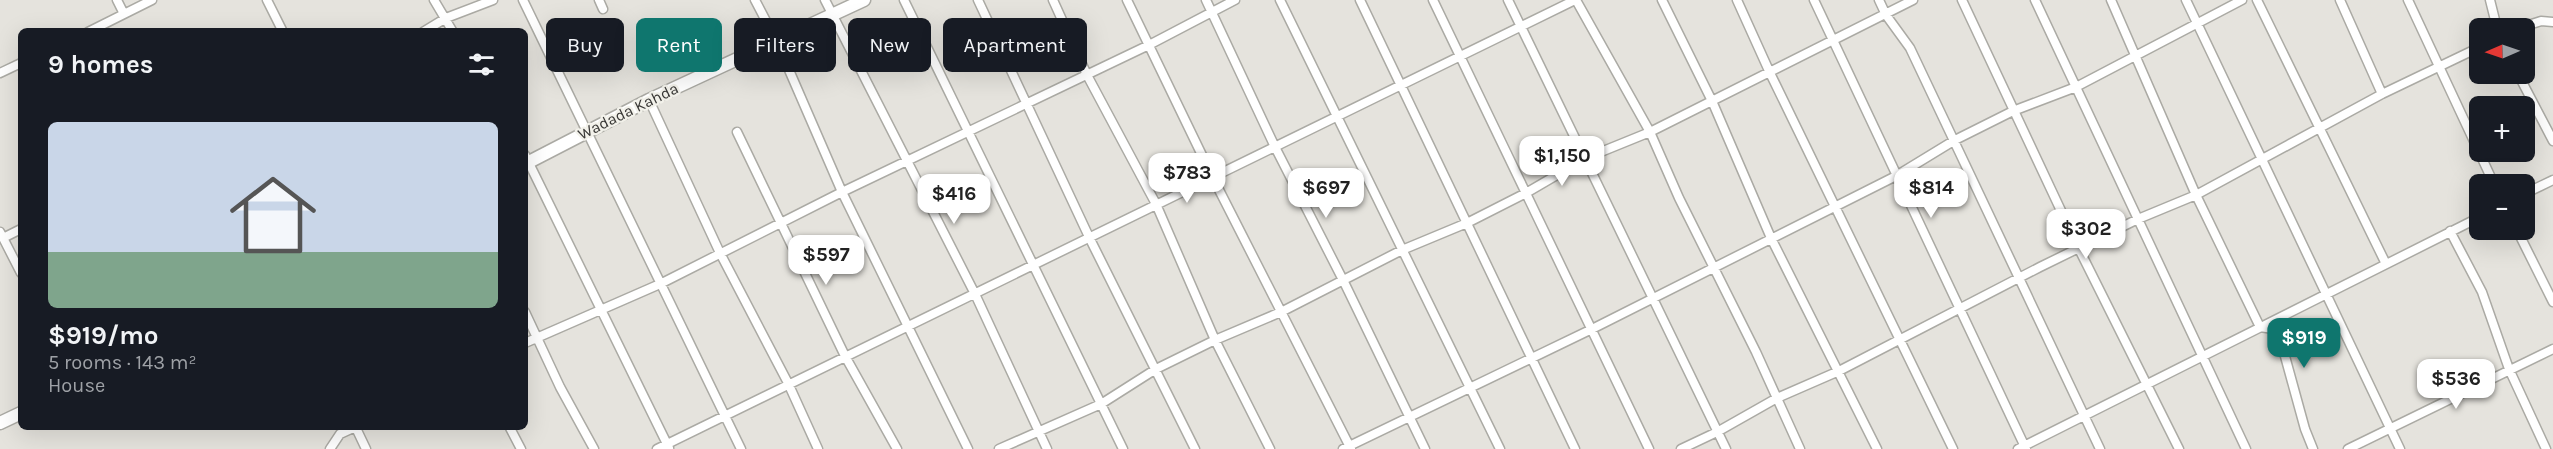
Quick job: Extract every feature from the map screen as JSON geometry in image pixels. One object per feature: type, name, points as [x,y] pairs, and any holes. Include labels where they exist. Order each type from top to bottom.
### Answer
[{"type":"main road","name":"Wadada Kahda","points":[[825,18],[864,0]]},
{"type":"main road","name":"Wadada Kahda","points":[[528,159],[734,60]]},
{"type":"main road","points":[[0,423],[18,414]]},
{"type":"street","points":[[117,0],[124,14]]},
{"type":"street","points":[[96,28],[152,0]]},
{"type":"street","points":[[267,0],[281,28]]},
{"type":"street","points":[[434,0],[451,28]]},
{"type":"street","points":[[430,28],[446,18],[493,0]]},
{"type":"street","points":[[523,0],[741,449]]},
{"type":"street","points":[[599,0],[603,9]]},
{"type":"street","points":[[755,0],[764,18]]},
{"type":"street","points":[[825,0],[975,294],[1047,449]]},
{"type":"street","points":[[904,0],[1123,449]]},
{"type":"street","points":[[978,0],[1090,239],[1196,449]]},
{"type":"street","points":[[1053,0],[1087,75],[1156,204],[1215,340],[1270,449]]},
{"type":"street","points":[[1128,0],[1213,178],[1348,448],[1410,416],[1470,390],[1896,176],[1955,140],[2013,111],[2076,87],[2242,0]]},
{"type":"street","points":[[1206,0],[1275,147],[1425,449]]},
{"type":"street","points":[[528,341],[660,284],[842,192],[1149,45],[1235,0]]},
{"type":"street","points":[[1280,0],[1500,449]]},
{"type":"street","points":[[1360,0],[1575,449]]},
{"type":"street","points":[[1433,0],[1649,449]]},
{"type":"street","points":[[1508,0],[1725,449]]},
{"type":"street","points":[[657,449],[669,447],[788,383],[1090,239],[1400,84],[1576,0],[1650,132],[1712,268],[1800,449]]},
{"type":"street","points":[[1662,0],[1712,101],[1771,238],[1877,449]]},
{"type":"street","points":[[1737,0],[1770,73],[1953,449]]},
{"type":"street","points":[[1814,0],[2023,448],[2469,222]]},
{"type":"street","points":[[1879,0],[1886,15],[1910,48],[2100,449]]},
{"type":"street","points":[[999,449],[1101,404],[1156,369],[1344,282],[1402,250],[1467,223],[1526,193],[1586,158],[1650,132],[1913,0]]},
{"type":"street","points":[[1962,0],[2079,249],[2179,449]]},
{"type":"street","points":[[2035,0],[2246,449]]},
{"type":"street","points":[[2111,0],[2126,39],[2136,56],[2196,195],[2260,327]]},
{"type":"street","points":[[2186,0],[2400,449]]},
{"type":"street","points":[[2258,0],[2386,264]]},
{"type":"street","points":[[2340,0],[2382,94]]},
{"type":"street","points":[[2408,0],[2489,174]]},
{"type":"street","points":[[2490,0],[2494,18]]},
{"type":"street","points":[[2535,23],[2553,22]]},
{"type":"street","points":[[1681,449],[1717,432],[1777,398],[1839,371],[1958,308],[2138,219],[2196,195],[2382,94],[2469,52]]},
{"type":"street","points":[[0,73],[18,64]]},
{"type":"street","points":[[790,72],[842,192],[968,449]]},
{"type":"street","points":[[2523,84],[2553,141]]},
{"type":"street","points":[[649,100],[720,253],[788,383],[818,449]]},
{"type":"street","points":[[737,132],[845,356],[897,449]]},
{"type":"street","points":[[528,164],[669,447]]},
{"type":"street","points":[[2535,189],[2553,180]]},
{"type":"street","points":[[18,230],[2,235],[18,267]]},
{"type":"street","points":[[2450,231],[2482,292],[2509,369],[2546,449]]},
{"type":"street","points":[[2522,240],[2553,302]]},
{"type":"street","points":[[528,318],[560,387],[594,449]]},
{"type":"street","points":[[2260,327],[2273,329],[2280,338],[2305,429],[2313,449]]},
{"type":"street","points":[[2348,449],[2553,349]]},
{"type":"street","points":[[330,449],[340,434],[349,430]]},
{"type":"street","points":[[355,430],[366,449]]},
{"type":"street","points":[[511,430],[521,449]]}]
